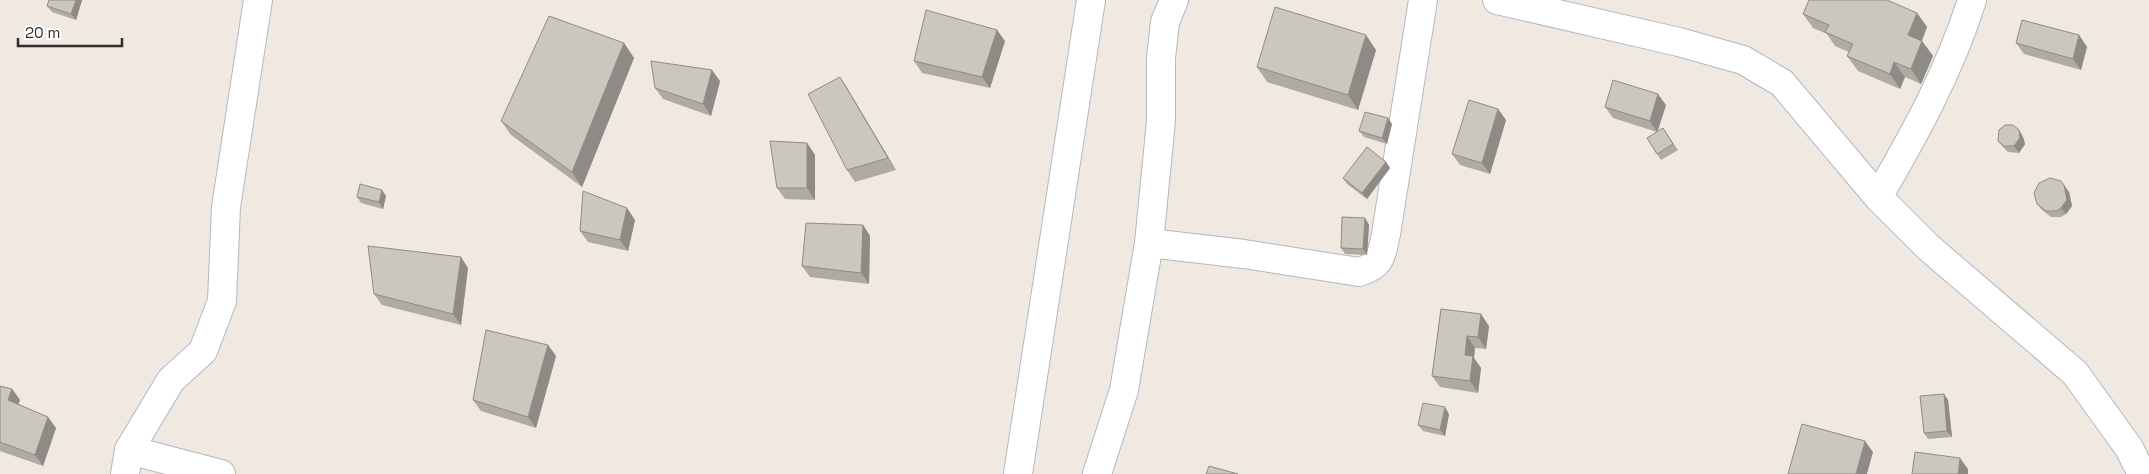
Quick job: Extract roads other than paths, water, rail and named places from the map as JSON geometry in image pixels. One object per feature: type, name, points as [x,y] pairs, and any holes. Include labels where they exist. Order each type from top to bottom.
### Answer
[{"type":"street","points":[[221,474],[127,462],[171,380],[203,351],[222,301],[226,206],[258,0]]},
{"type":"street","points":[[1018,474],[1091,0]]},
{"type":"street","points":[[1097,474],[1124,390],[1149,243],[1161,121],[1161,58],[1165,22],[1174,0]]},
{"type":"street","points":[[1149,243],[1244,254],[1359,272],[1372,268],[1380,260],[1386,234],[1423,0]]},
{"type":"street","points":[[1497,0],[1679,42],[1743,60],[1782,82],[1878,197],[1928,247],[2075,373],[2130,448],[2142,474]]},
{"type":"street","points":[[1878,197],[1919,127],[1963,28],[1972,0]]}]
